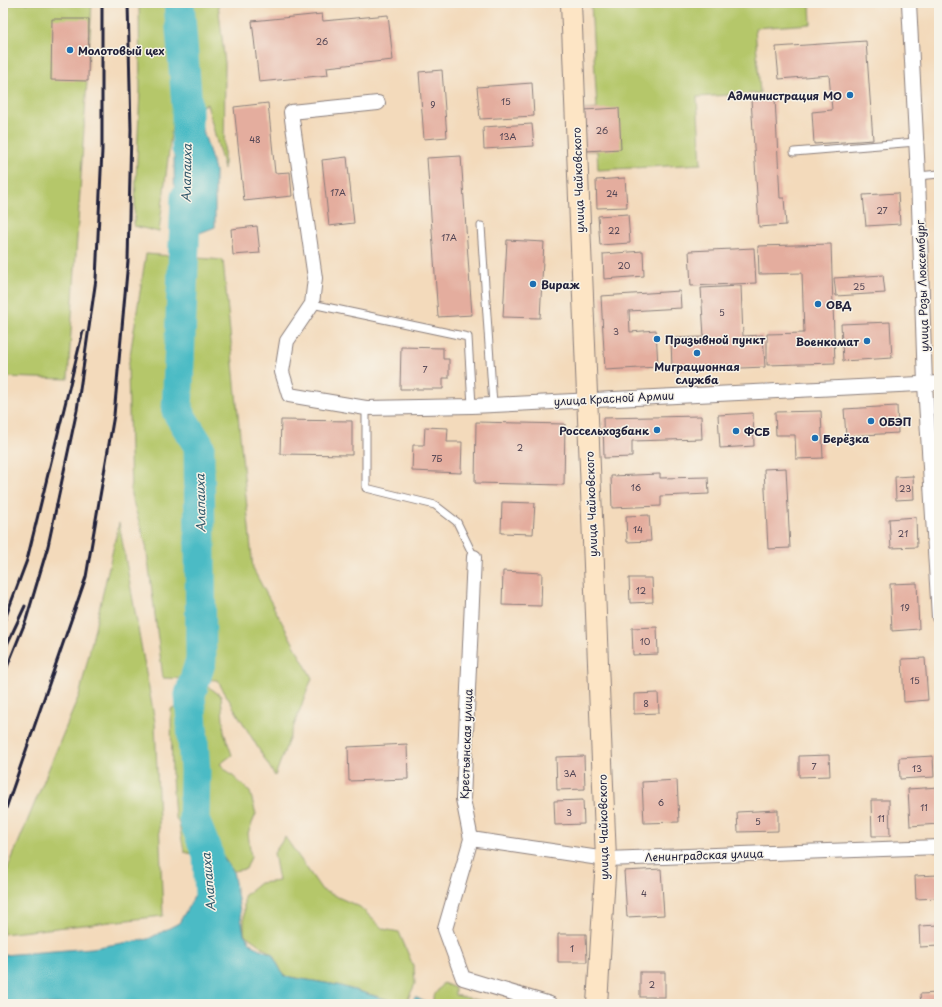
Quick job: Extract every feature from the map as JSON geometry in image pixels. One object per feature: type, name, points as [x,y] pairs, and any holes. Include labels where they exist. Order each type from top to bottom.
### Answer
[{"type":"main road","name":"улица Чайковского","points":[[571,3],[606,859],[597,1004]]},
{"type":"street","name":"улица Розы Люксембург","points":[[909,3],[918,176],[932,384],[939,617]]},
{"type":"street","points":[[312,304],[315,278],[291,112],[378,103]]},
{"type":"street","name":"улица Красной Армии","points":[[312,304],[287,340],[282,372],[289,395],[366,408],[472,406],[932,384]]},
{"type":"street","name":"Крестьянская улица","points":[[474,557],[463,799],[471,838],[445,929],[463,978],[550,1004]]},
{"type":"street","name":"Ленинградская улица","points":[[471,838],[606,859],[939,847]]},
{"type":"lane","points":[[794,152],[916,142]]},
{"type":"lane","points":[[918,176],[939,174]]},
{"type":"lane","points":[[481,226],[493,405]]},
{"type":"lane","points":[[312,304],[468,337],[472,406]]},
{"type":"lane","points":[[366,408],[366,488],[435,505],[457,522],[474,557]]},
{"type":"green space","points":[[16,3],[92,3],[68,379],[3,377],[3,5]]},
{"type":"green space","points":[[139,3],[218,3],[225,64],[224,169],[207,104],[173,118],[159,232],[134,226],[140,90]]},
{"type":"green space","points":[[591,3],[810,3],[811,24],[755,28],[760,93],[697,97],[701,164],[598,170],[597,151],[585,151],[584,110],[597,109]]},
{"type":"green space","points":[[146,254],[223,260],[253,569],[312,678],[275,776],[217,680],[163,678],[146,545],[131,495],[128,368]]},
{"type":"green space","points":[[119,523],[155,722],[163,916],[3,934],[3,880],[80,693]]},
{"type":"green space","points":[[204,683],[221,696],[224,732],[232,755],[220,764],[250,792],[256,814],[248,833],[251,857],[246,869],[233,871],[223,857],[216,839],[199,818],[204,805],[199,736],[208,731],[196,711],[194,690]]},
{"type":"green space","points":[[180,707],[185,816],[198,849],[197,855],[184,852],[179,824],[175,816],[172,778],[171,709]]},
{"type":"green space","points":[[285,837],[322,890],[360,907],[383,929],[399,932],[414,968],[415,984],[407,1001],[400,1003],[337,985],[284,976],[272,954],[244,934],[244,896],[260,883],[279,881],[274,853]]},
{"type":"green space","points":[[443,983],[455,988],[455,995],[496,1004],[433,1004],[433,997]]},
{"type":"water","points":[[187,106],[203,130],[215,170],[215,227],[184,239],[175,229],[174,155]]},
{"type":"water","points":[[208,855],[223,857],[233,871],[244,934],[253,946],[272,954],[284,976],[337,985],[402,1004],[3,1004],[3,955],[92,948],[148,939],[179,923],[199,888],[195,860]]},
{"type":"water","points":[[415,997],[429,1004],[410,1004]]},
{"type":"building","points":[[322,14],[323,21],[388,15],[393,60],[327,67],[328,75],[259,82],[252,21]]},
{"type":"building","name":"Молотовый цех","points":[[52,19],[89,19],[88,81],[51,80]]},
{"type":"building","name":"Администрация МО","points":[[866,41],[873,140],[814,144],[812,112],[832,110],[829,75],[779,79],[776,47]]},
{"type":"building","points":[[442,70],[447,137],[424,139],[419,72]]},
{"type":"building","points":[[532,83],[534,116],[480,119],[477,87]]},
{"type":"building","points":[[775,98],[780,198],[784,198],[786,225],[759,227],[751,99]]},
{"type":"building","points":[[268,103],[275,173],[290,172],[292,196],[244,201],[234,107]]},
{"type":"building","points":[[619,108],[621,149],[585,151],[584,110]]},
{"type":"building","points":[[532,124],[534,146],[484,149],[483,127]]},
{"type":"building","points":[[461,156],[472,315],[438,317],[427,158]]},
{"type":"building","points":[[347,157],[354,223],[329,226],[322,160]]},
{"type":"building","points":[[625,178],[627,207],[597,208],[596,180]]},
{"type":"building","points":[[898,193],[900,224],[866,226],[863,195]]},
{"type":"building","points":[[628,214],[630,243],[600,245],[598,216]]},
{"type":"building","points":[[257,226],[260,253],[233,255],[231,229]]},
{"type":"building","points":[[507,240],[544,242],[540,318],[503,317]]},
{"type":"building","name":"ОВД","points":[[831,244],[835,363],[767,365],[767,334],[804,333],[802,273],[759,274],[758,246]]},
{"type":"building","points":[[754,248],[756,283],[691,286],[689,251]]},
{"type":"building","points":[[643,251],[644,276],[604,279],[603,254]]},
{"type":"building","points":[[883,275],[885,293],[836,296],[834,278]]},
{"type":"building","points":[[741,286],[743,336],[763,335],[765,367],[672,371],[671,338],[704,337],[701,288]]},
{"type":"building","points":[[680,291],[681,308],[629,311],[630,332],[656,330],[658,367],[605,370],[601,296]]},
{"type":"building","name":"Военкомат","points":[[890,322],[892,358],[843,361],[841,324]]},
{"type":"building","points":[[401,347],[443,348],[443,359],[449,359],[449,378],[443,378],[443,389],[400,389]]},
{"type":"building","name":"ОБЭП","points":[[897,406],[898,433],[846,436],[844,409]]},
{"type":"building","points":[[821,411],[823,458],[796,459],[795,435],[776,435],[775,412]]},
{"type":"building","name":"ФСБ","points":[[753,413],[754,446],[720,448],[718,415]]},
{"type":"building","points":[[701,416],[702,439],[632,441],[632,457],[604,458],[603,418]]},
{"type":"building","points":[[281,420],[352,421],[352,455],[280,454]]},
{"type":"building","points":[[476,422],[565,424],[564,485],[475,483]]},
{"type":"building","points":[[425,427],[448,428],[447,442],[462,442],[461,473],[412,471],[413,445],[424,445]]},
{"type":"building","points":[[786,468],[790,548],[768,549],[764,469]]},
{"type":"building","points":[[660,474],[660,478],[708,477],[709,494],[661,496],[661,506],[612,508],[611,476]]},
{"type":"building","points":[[913,476],[914,499],[896,500],[895,477]]},
{"type":"building","points":[[502,502],[535,503],[533,534],[501,533]]},
{"type":"building","points":[[649,515],[651,541],[627,542],[626,516]]},
{"type":"building","points":[[916,517],[917,547],[891,548],[889,519]]},
{"type":"building","points":[[503,571],[542,573],[541,606],[502,605]]},
{"type":"building","points":[[629,578],[652,578],[653,602],[630,603]]},
{"type":"building","points":[[917,583],[919,629],[892,631],[890,584]]},
{"type":"building","points":[[657,627],[658,654],[633,655],[632,628]]},
{"type":"building","points":[[925,658],[928,700],[904,702],[902,659]]},
{"type":"building","points":[[658,693],[659,713],[634,714],[634,694]]},
{"type":"building","points":[[407,744],[408,779],[349,781],[348,747]]},
{"type":"building","points":[[829,755],[830,776],[799,777],[799,756]]},
{"type":"building","points":[[584,756],[585,789],[557,790],[556,757]]},
{"type":"building","points":[[933,756],[934,777],[900,779],[899,758]]},
{"type":"building","points":[[677,780],[679,822],[644,823],[642,782]]},
{"type":"building","points":[[939,787],[939,824],[910,826],[908,789]]},
{"type":"building","points":[[583,800],[584,824],[555,825],[554,801]]},
{"type":"building","points":[[871,800],[889,800],[890,836],[872,836]]},
{"type":"building","points":[[778,810],[778,831],[738,832],[737,812]]},
{"type":"building","points":[[661,869],[664,915],[627,917],[624,871]]},
{"type":"building","points":[[938,875],[939,898],[916,899],[915,876]]},
{"type":"building","points":[[939,925],[939,946],[920,947],[919,926]]},
{"type":"building","points":[[558,934],[586,934],[587,962],[558,962]]},
{"type":"building","points":[[640,972],[665,972],[665,997],[640,997]]},
{"type":"building","points":[[939,993],[939,1004],[921,1004],[920,994]]},
{"type":"waterway","name":"Алапаиха","points":[[179,3],[187,106],[187,148]]},
{"type":"waterway","name":"Алапаиха","points":[[186,197],[177,411],[199,446],[201,660],[190,695],[195,771],[194,820],[208,855],[210,897]]},
{"type":"railway","points":[[3,677],[26,620],[48,546],[77,410],[96,279],[102,150],[102,3]]},
{"type":"railway","points":[[3,817],[86,577],[114,415],[128,261],[131,130],[128,3]]},
{"type":"railway","points":[[3,624],[27,560],[83,331]]},
{"type":"railway","points":[[3,653],[25,606]]},
{"type":"place","name":"Молотовый цех","points":[[70,50]]},
{"type":"place","name":"Администрация МО","points":[[850,95]]},
{"type":"place","name":"Вираж","points":[[533,284]]},
{"type":"place","name":"ОВД","points":[[818,304]]},
{"type":"place","name":"Призывной пункт","points":[[657,339]]},
{"type":"place","name":"Военкомат","points":[[867,341]]},
{"type":"place","name":"Миграционная служба","points":[[697,353]]},
{"type":"place","name":"ОБЭП","points":[[871,421]]},
{"type":"place","name":"Россельхозбанк","points":[[657,430]]},
{"type":"place","name":"ФСБ","points":[[736,431]]},
{"type":"place","name":"Берёзка","points":[[815,438]]}]
